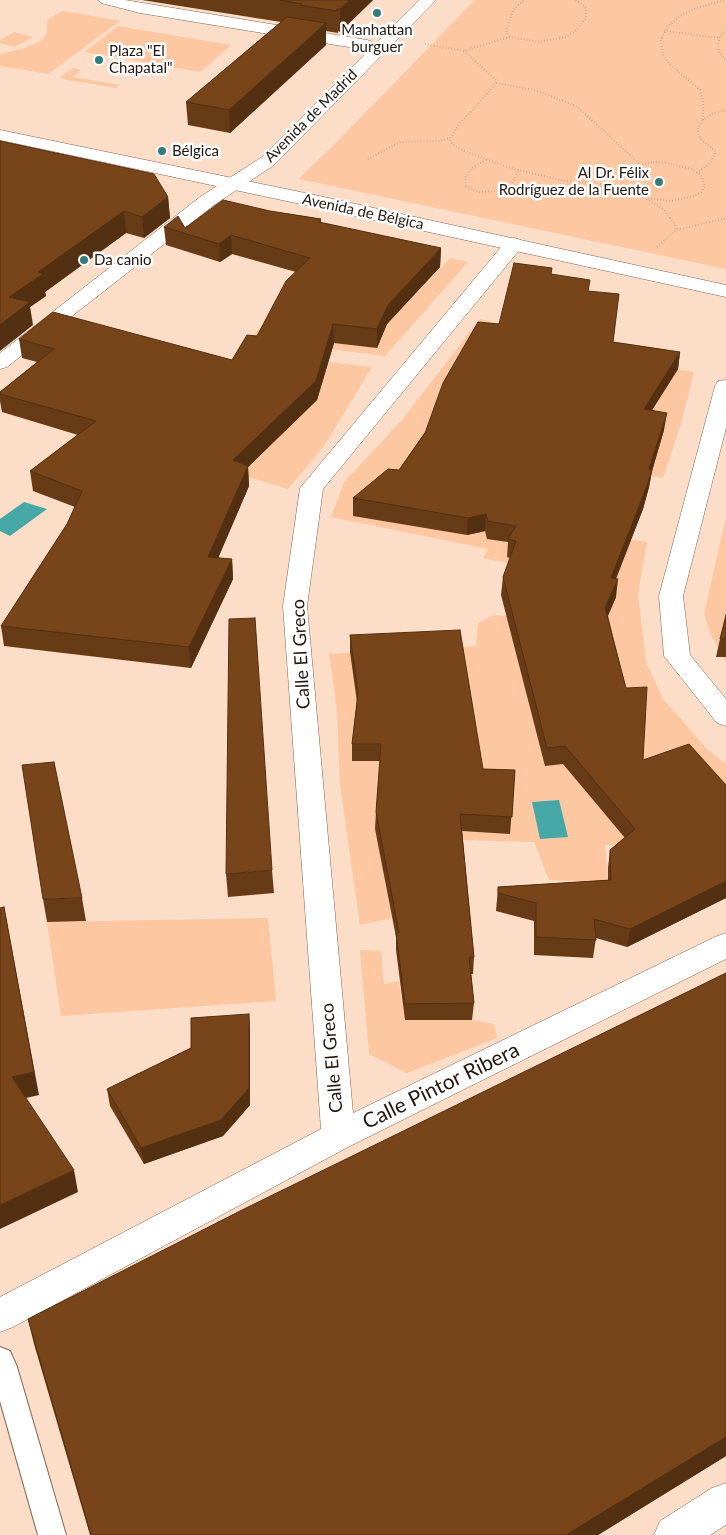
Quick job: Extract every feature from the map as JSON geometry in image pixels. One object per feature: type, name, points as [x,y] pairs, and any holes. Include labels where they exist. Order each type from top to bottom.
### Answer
[{"type":"street","points":[[106,0],[140,8],[367,45]]},
{"type":"street","name":"Avenida de Madrid","points":[[0,363],[207,201],[268,161],[428,0]]},
{"type":"street","name":"Avenida de Bélgica","points":[[0,135],[726,290]]},
{"type":"street","name":"Calle El Greco","points":[[338,1136],[295,606],[312,488],[514,244]]},
{"type":"street","points":[[726,386],[671,596],[676,656],[726,717]]},
{"type":"street","name":"Calle Pintor Ribera","points":[[0,1315],[338,1136],[726,945]]},
{"type":"street","points":[[674,1535],[726,1502]]},
{"type":"lane","points":[[0,1360],[4,1367],[52,1535]]},
{"type":"path","points":[[509,37],[506,31],[513,10],[524,0]]},
{"type":"path","points":[[464,51],[477,45],[509,37],[539,42],[566,37],[586,18],[586,8],[576,0]]},
{"type":"path","points":[[703,120],[703,104],[700,90],[696,84],[671,67],[663,55],[660,40],[664,31],[673,21],[688,12],[726,0]]},
{"type":"path","points":[[664,31],[720,38]]},
{"type":"path","points":[[726,31],[720,38],[719,51],[726,61]]},
{"type":"path","points":[[422,44],[464,51],[496,80],[496,84]]},
{"type":"path","points":[[368,159],[400,142],[439,141],[450,138],[458,126],[496,84]]},
{"type":"path","points":[[496,84],[535,90],[576,106],[641,164]]},
{"type":"path","points":[[697,172],[710,163],[716,152],[698,134],[698,128],[703,120],[714,113],[726,110]]},
{"type":"path","points":[[450,138],[452,143],[462,150],[519,170],[565,181],[603,184],[625,189],[663,209],[675,224],[676,230]]},
{"type":"path","points":[[486,160],[472,168],[465,178],[466,186],[479,192],[492,193],[503,191],[510,186],[519,170]]},
{"type":"path","points":[[625,189],[620,177],[623,172],[630,167],[641,164],[666,163],[679,165],[697,172],[704,180],[705,186],[701,192],[694,196],[671,201],[645,198]]},
{"type":"path","points":[[655,249],[676,230],[726,218]]},
{"type":"shaded area","points":[[475,0],[726,0],[726,269],[299,179]]},
{"type":"shaded area","points":[[63,11],[120,21],[48,74],[0,66],[0,54],[25,48],[39,42],[46,35],[47,22],[50,18]]},
{"type":"shaded area","points":[[118,26],[231,45],[200,72],[85,52]]},
{"type":"shaded area","points":[[14,32],[33,37],[15,47],[0,43],[0,40]]},
{"type":"shaded area","points":[[73,68],[81,70],[73,77],[120,85],[116,88],[60,77]]},
{"type":"shaded area","points":[[450,258],[468,262],[385,356],[251,339],[279,305],[394,317]]},
{"type":"shaded area","points":[[480,319],[605,349],[601,356],[694,372],[682,420],[663,478],[544,458],[517,565],[483,558],[488,549],[331,517],[344,482],[402,420]]},
{"type":"shaded area","points":[[328,362],[372,367],[324,446],[288,489],[245,476],[188,398],[320,390]]},
{"type":"shaded area","points":[[726,517],[726,662],[710,633],[704,614]]},
{"type":"shaded area","points":[[631,540],[647,542],[638,594],[646,662],[663,699],[706,748],[726,764],[726,800],[642,845],[605,845],[608,882],[549,880],[534,842],[382,838],[381,858],[392,918],[360,925],[340,785],[337,710],[329,654],[476,646],[478,623],[494,615],[603,627],[565,587],[623,558]]},
{"type":"shaded area","points":[[268,918],[276,1001],[61,1016],[47,922]]},
{"type":"shaded area","points":[[360,950],[381,951],[384,984],[399,981],[405,1020],[472,1020],[494,1024],[497,1038],[407,1073],[369,1054]]},
{"type":"water","points":[[24,502],[47,509],[10,536],[0,531],[0,519]]},
{"type":"water","points":[[559,800],[568,837],[540,839],[532,802]]},
{"type":"building","points":[[280,0],[350,0],[340,9],[336,9],[337,11]]},
{"type":"building","points":[[287,17],[326,23],[229,110],[186,102]]},
{"type":"building","points":[[0,141],[154,174],[168,197],[142,217],[124,211],[38,272],[43,274],[9,297],[30,302],[0,325]]},
{"type":"building","points":[[223,200],[270,211],[321,219],[319,222],[441,248],[388,305],[377,329],[333,324],[316,381],[233,460],[248,466],[208,557],[232,559],[189,647],[1,626],[67,524],[82,491],[30,471],[96,421],[0,394],[0,392],[54,349],[19,339],[53,312],[232,360],[247,335],[257,336],[286,281],[310,258],[231,235],[219,244],[164,227],[178,216],[185,228]]},
{"type":"building","points":[[514,263],[552,268],[551,274],[590,280],[588,291],[619,294],[613,342],[680,352],[644,409],[667,413],[649,469],[652,470],[645,491],[611,578],[618,579],[605,608],[626,688],[647,687],[643,760],[689,744],[726,785],[726,881],[630,929],[594,919],[596,940],[536,937],[536,903],[498,893],[498,887],[611,880],[610,850],[635,829],[565,746],[547,748],[503,577],[516,541],[508,539],[516,526],[488,521],[486,514],[468,518],[353,498],[388,469],[399,470],[425,433],[443,383],[478,322],[499,324]]},
{"type":"building","points":[[726,615],[726,638],[720,639]]},
{"type":"building","points":[[255,618],[272,870],[226,874],[229,619]]},
{"type":"building","points":[[460,630],[483,769],[515,770],[512,817],[460,814],[474,957],[469,957],[474,1003],[405,1004],[396,933],[399,933],[376,812],[381,744],[352,744],[358,693],[350,635]]},
{"type":"building","points":[[54,762],[82,898],[43,899],[22,765]]},
{"type":"building","points":[[4,907],[34,1072],[12,1077],[74,1170],[0,1205],[0,908]]},
{"type":"building","points":[[726,973],[726,1437],[566,1535],[91,1535],[28,1319],[244,1209]]},
{"type":"building","points":[[249,1014],[249,1088],[221,1120],[141,1148],[107,1089],[191,1048],[191,1018]]},
{"type":"place","name":"Manhattan burguer","points":[[377,13]]},
{"type":"place","name":"Plaza \"El Chapatal\"","points":[[99,60]]},
{"type":"place","name":"Bélgica","points":[[162,151]]},
{"type":"place","name":"Al Dr. Félix Rodríguez de la Fuente","points":[[659,182]]},
{"type":"place","name":"Da canio","points":[[84,260]]}]
